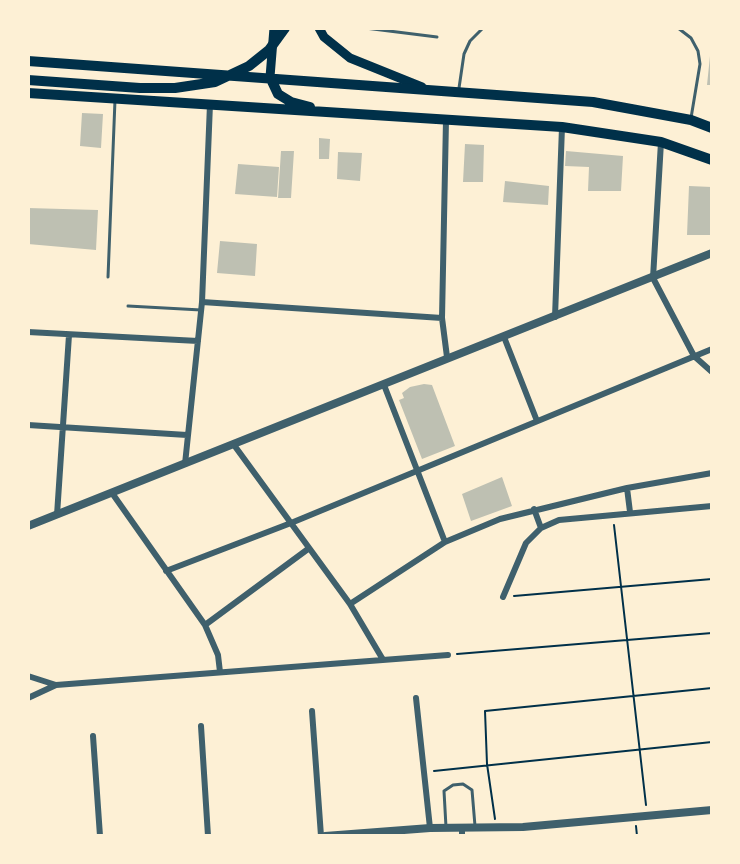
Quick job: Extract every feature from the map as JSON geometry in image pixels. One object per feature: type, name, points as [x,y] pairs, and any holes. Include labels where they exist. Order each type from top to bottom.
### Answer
[{"type":"main road","points":[[273,28],[270,78],[278,94],[291,102],[337,114]]},
{"type":"main road","points":[[28,80],[151,88],[174,88],[215,82],[249,66],[269,50],[285,28]]},
{"type":"main road","points":[[319,28],[324,37],[350,58],[374,70],[427,89]]},
{"type":"main road","points":[[28,61],[459,90],[592,102],[691,120],[711,128]]},
{"type":"main road","points":[[28,93],[562,127],[661,142],[711,160]]},
{"type":"street","points":[[184,464],[202,302],[210,104]]},
{"type":"street","points":[[446,120],[442,318],[447,357]]},
{"type":"street","points":[[555,317],[562,127]]},
{"type":"street","points":[[661,142],[653,278],[694,356],[711,372]]},
{"type":"street","points":[[28,526],[711,253]]},
{"type":"street","points":[[202,302],[442,318]]},
{"type":"street","points":[[28,332],[198,341]]},
{"type":"street","points":[[57,515],[69,335]]},
{"type":"street","points":[[504,337],[537,421]]},
{"type":"street","points":[[166,571],[291,523],[711,349]]},
{"type":"street","points":[[384,385],[445,542]]},
{"type":"street","points":[[28,425],[187,435]]},
{"type":"street","points":[[234,445],[350,604],[382,658]]},
{"type":"street","points":[[350,604],[445,542],[500,519],[627,488],[711,473]]},
{"type":"street","points":[[627,488],[630,512]]},
{"type":"street","points":[[112,493],[205,625],[218,655],[220,672]]},
{"type":"street","points":[[503,597],[526,543],[541,528],[559,520],[711,506]]},
{"type":"street","points":[[534,509],[541,528]]},
{"type":"street","points":[[205,625],[308,549]]},
{"type":"street","points":[[28,698],[56,685],[382,658],[448,655]]},
{"type":"street","points":[[28,676],[56,685]]},
{"type":"street","points":[[416,698],[430,828]]},
{"type":"street","points":[[312,711],[323,836],[430,828],[462,832],[711,810]]},
{"type":"street","points":[[201,726],[208,836]]},
{"type":"street","points":[[93,736],[100,836]]},
{"type":"lane","points":[[364,28],[437,37]]},
{"type":"lane","points":[[459,90],[464,54],[470,40],[483,28]]},
{"type":"lane","points":[[678,28],[691,38],[698,51],[700,64],[691,120]]},
{"type":"lane","points":[[108,277],[115,98]]},
{"type":"lane","points":[[128,306],[201,310]]},
{"type":"lane","points":[[447,829],[444,791],[453,785],[463,784],[472,790],[476,829]]},
{"type":"path","points":[[613,514],[647,817]]},
{"type":"path","points":[[503,597],[711,579]]},
{"type":"path","points":[[448,655],[711,633]]},
{"type":"path","points":[[496,829],[487,764],[485,711],[711,688]]},
{"type":"path","points":[[424,773],[487,764],[711,742]]},
{"type":"building","points":[[710,56],[712,56],[712,85],[707,85]]},
{"type":"building","points":[[82,113],[103,114],[101,148],[80,146]]},
{"type":"building","points":[[319,138],[330,139],[329,159],[319,159]]},
{"type":"building","points":[[465,144],[484,145],[483,182],[463,182]]},
{"type":"building","points":[[281,151],[294,151],[291,198],[278,198]]},
{"type":"building","points":[[566,151],[623,156],[621,191],[588,191],[589,167],[565,166]]},
{"type":"building","points":[[338,152],[362,153],[360,181],[337,179]]},
{"type":"building","points":[[238,164],[279,167],[277,197],[235,194]]},
{"type":"building","points":[[505,181],[549,186],[548,205],[503,202]]},
{"type":"building","points":[[689,186],[712,187],[712,235],[687,235]]},
{"type":"building","points":[[28,208],[98,210],[96,250],[28,244]]},
{"type":"building","points":[[220,241],[257,244],[255,276],[217,273]]},
{"type":"building","points":[[432,385],[455,446],[422,459],[399,400],[404,398],[402,393],[410,387]]},
{"type":"building","points":[[502,477],[512,506],[471,521],[462,494]]}]
